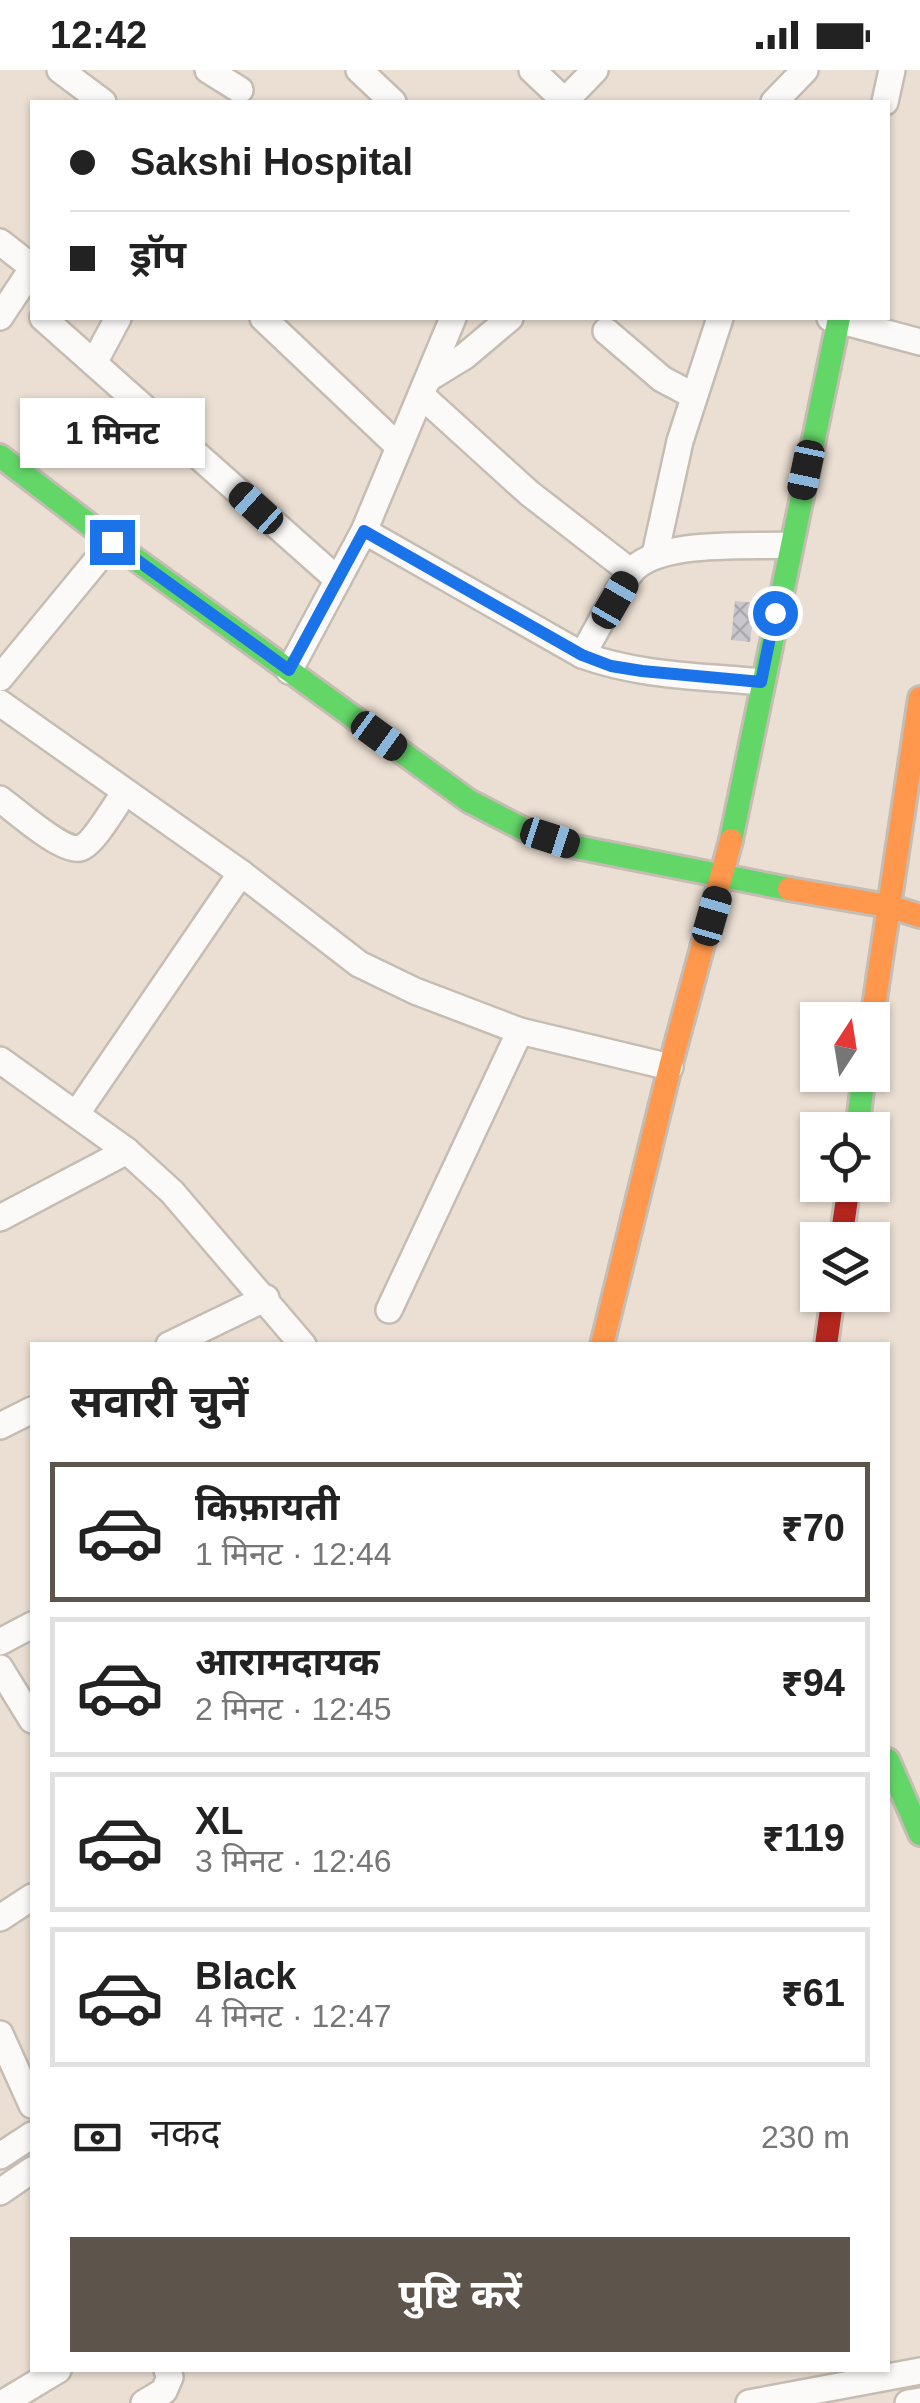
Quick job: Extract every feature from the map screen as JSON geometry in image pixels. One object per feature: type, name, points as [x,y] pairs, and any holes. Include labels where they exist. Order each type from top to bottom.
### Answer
[{"type":"street","points":[[60,70],[99,100]]},
{"type":"street","points":[[208,70],[242,88]]},
{"type":"street","points":[[359,70],[391,100]]},
{"type":"street","points":[[532,70],[563,100]]},
{"type":"street","points":[[567,100],[595,70]]},
{"type":"street","points":[[776,100],[804,70]]},
{"type":"street","points":[[885,100],[892,70]]},
{"type":"street","points":[[0,242],[30,266]]},
{"type":"street","points":[[0,317],[25,302]]},
{"type":"street","points":[[45,320],[338,580]]},
{"type":"street","points":[[94,363],[117,320]]},
{"type":"street","points":[[265,320],[399,447]]},
{"type":"street","points":[[289,670],[364,531],[452,320]]},
{"type":"street","points":[[425,386],[508,320]]},
{"type":"street","points":[[655,555],[694,396],[719,320]]},
{"type":"street","points":[[603,1342],[670,1067],[723,878],[836,320]]},
{"type":"street","points":[[840,320],[920,342]]},
{"type":"street","points":[[606,330],[662,379],[694,396]]},
{"type":"street","points":[[425,386],[539,501],[631,572]]},
{"type":"street","points":[[0,456],[468,800],[524,829],[576,846],[723,878],[888,906],[920,916]]},
{"type":"street","points":[[364,531],[582,655],[611,666],[642,671],[761,682]]},
{"type":"street","points":[[0,678],[112,542]]},
{"type":"street","points":[[582,655],[631,572],[655,555],[675,550],[789,545]]},
{"type":"street","points":[[875,1002],[920,698]]},
{"type":"street","points":[[0,703],[241,873],[359,964],[520,1032],[670,1067]]},
{"type":"street","points":[[0,799],[66,848],[81,848],[90,842],[125,792]]},
{"type":"street","points":[[76,1112],[241,873]]},
{"type":"street","points":[[389,1310],[520,1032]]},
{"type":"street","points":[[0,1060],[127,1151],[172,1192],[301,1342]]},
{"type":"street","points":[[0,1218],[127,1151]]},
{"type":"street","points":[[175,1342],[266,1298]]},
{"type":"street","points":[[826,1342],[831,1312]]},
{"type":"street","points":[[0,1426],[30,1411]]},
{"type":"street","points":[[0,1642],[30,1626]]},
{"type":"street","points":[[0,1668],[30,1717]]},
{"type":"street","points":[[890,1764],[920,1832]]},
{"type":"street","points":[[0,1918],[30,1898]]},
{"type":"street","points":[[0,2034],[30,2101]]},
{"type":"street","points":[[0,2156],[30,2135]]},
{"type":"street","points":[[0,2192],[30,2171]]},
{"type":"street","points":[[748,2403],[920,2370]]},
{"type":"street","points":[[3,2403],[55,2372]]},
{"type":"street","points":[[144,2403],[164,2391],[170,2377],[167,2372]]},
{"type":"street","points":[[908,2403],[920,2400]]},
{"type":"building","points":[[735,601],[755,603],[750,642],[731,640]]},
{"type":"traffic: fast","points":[[731,840],[839,320]]},
{"type":"traffic: fast","points":[[0,456],[469,801],[523,829],[576,847],[789,889]]},
{"type":"traffic: fast","points":[[859,1112],[862,1092]]},
{"type":"traffic: fast","points":[[890,1765],[920,1834]]},
{"type":"traffic: slow","points":[[875,1002],[920,698]]},
{"type":"traffic: slow","points":[[603,1342],[731,840]]},
{"type":"traffic: slow","points":[[789,889],[888,906],[920,916]]},
{"type":"traffic: jam","points":[[844,1222],[847,1202]]},
{"type":"traffic: jam","points":[[826,1342],[831,1312]]},
{"type":"route","points":[[112,542],[289,670],[364,531],[542,634],[611,666],[761,682],[775,613]]}]
